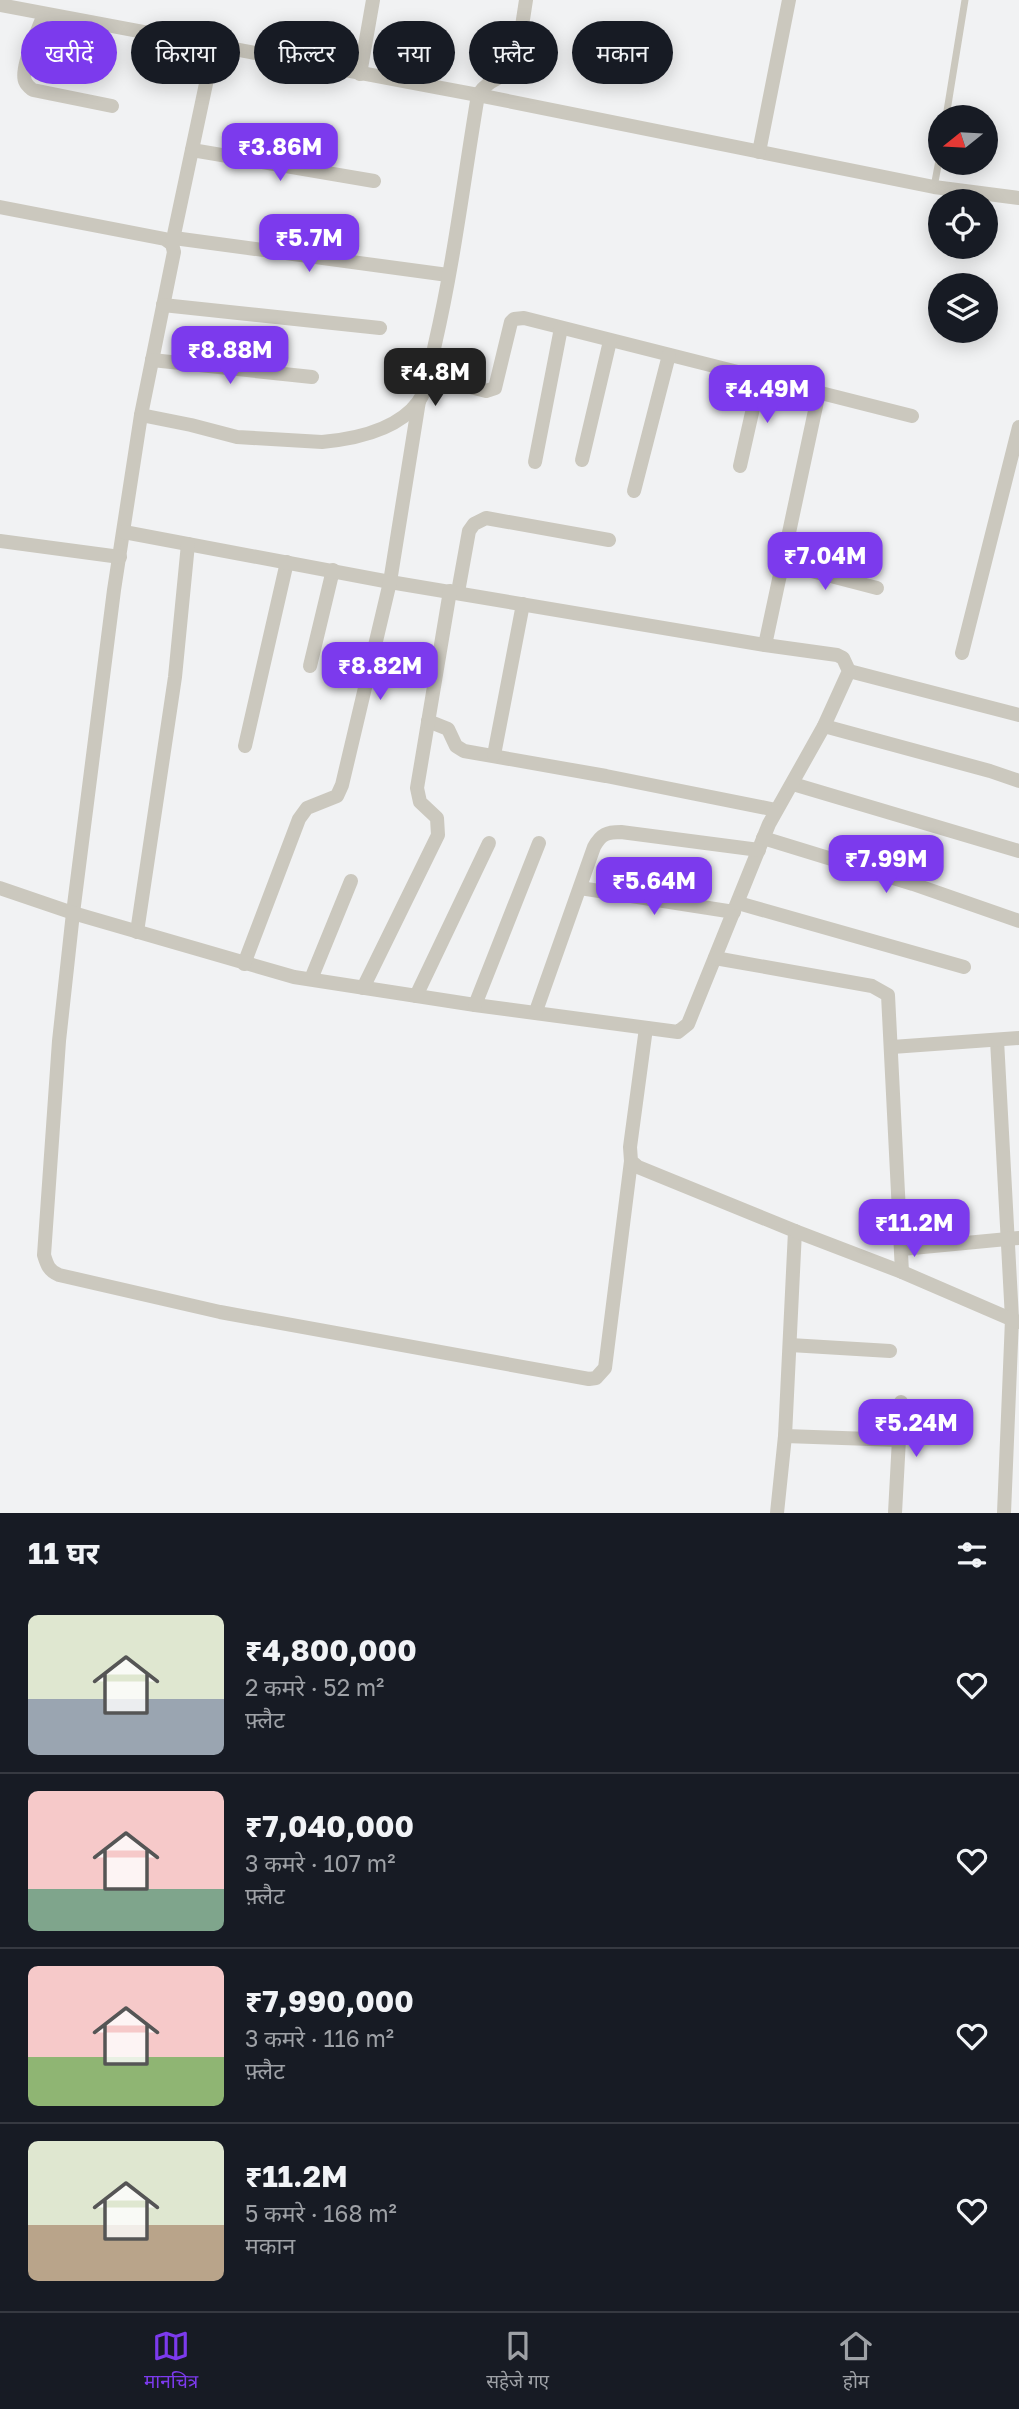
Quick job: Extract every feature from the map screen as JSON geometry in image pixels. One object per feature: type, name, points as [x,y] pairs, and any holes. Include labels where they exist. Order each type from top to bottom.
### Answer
[{"type":"street","points":[[360,74],[373,0]]},
{"type":"street","points":[[244,964],[299,819],[307,808],[330,800],[340,792],[390,582],[419,401],[428,376],[448,275],[478,95],[488,82],[510,72],[516,65],[526,0]]},
{"type":"street","points":[[759,152],[789,0]]},
{"type":"street","points":[[0,5],[131,30]]},
{"type":"street","points":[[44,14],[25,70],[25,82],[33,90],[112,106]]},
{"type":"street","points":[[240,51],[478,95],[934,187],[1019,198]]},
{"type":"street","points":[[206,84],[173,241],[174,257],[141,415],[120,557],[73,914],[60,1041],[44,1255],[47,1265],[51,1272],[59,1275],[220,1312],[575,1377],[596,1378],[605,1368],[646,1028]]},
{"type":"street","points":[[192,150],[374,181]]},
{"type":"street","points":[[0,207],[173,241],[448,275]]},
{"type":"street","points":[[163,305],[380,328]]},
{"type":"street","points":[[428,376],[491,390],[498,383],[509,327],[514,319],[524,318],[912,415]]},
{"type":"street","points":[[535,462],[561,328]]},
{"type":"street","points":[[582,460],[610,341]]},
{"type":"street","points":[[634,491],[669,355]]},
{"type":"street","points":[[152,360],[312,377]]},
{"type":"street","points":[[740,466],[760,377]]},
{"type":"street","points":[[765,645],[819,392]]},
{"type":"street","points":[[141,415],[237,437],[322,442],[345,439],[383,428],[419,401]]},
{"type":"street","points":[[962,653],[1019,426]]},
{"type":"street","points":[[363,988],[438,835],[437,818],[420,802],[417,794],[428,721],[469,531],[474,524],[486,518],[609,540]]},
{"type":"street","points":[[0,888],[73,914],[244,964],[311,979],[674,1032],[684,1029],[776,810],[793,785],[824,726],[849,671],[843,658],[837,655],[390,582],[124,532]]},
{"type":"street","points":[[0,541],[120,557]]},
{"type":"street","points":[[137,932],[175,677],[188,544]]},
{"type":"street","points":[[245,746],[287,562]]},
{"type":"street","points":[[782,563],[877,589]]},
{"type":"street","points":[[310,666],[333,570]]},
{"type":"street","points":[[494,755],[523,604]]},
{"type":"street","points":[[849,671],[1018,712]]},
{"type":"street","points":[[428,721],[448,729],[460,749],[776,810]]},
{"type":"street","points":[[824,726],[1019,781]]},
{"type":"street","points":[[793,785],[1019,850]]},
{"type":"street","points":[[536,1011],[599,838],[611,832],[761,844],[913,884],[1019,921]]},
{"type":"street","points":[[416,996],[488,843]]},
{"type":"street","points":[[475,1005],[539,844]]},
{"type":"street","points":[[311,979],[351,881]]},
{"type":"street","points":[[580,888],[736,908],[964,967]]},
{"type":"street","points":[[715,958],[872,986],[884,991],[890,1000],[902,1272]]},
{"type":"street","points":[[892,1047],[1019,1038]]},
{"type":"street","points":[[997,1040],[1012,1239],[1015,1321],[1013,1447],[1004,1513]]},
{"type":"street","points":[[631,1161],[638,1167],[902,1272],[1015,1321]]},
{"type":"street","points":[[777,1513],[785,1436],[795,1231]]},
{"type":"street","points":[[902,1249],[1012,1239]]},
{"type":"street","points":[[790,1345],[890,1351]]},
{"type":"street","points":[[895,1513],[901,1402]]},
{"type":"street","points":[[785,1436],[900,1440]]},
{"type":"lane","points":[[948,105],[965,0]]},
{"type":"lane","points":[[934,187],[936,175]]}]
